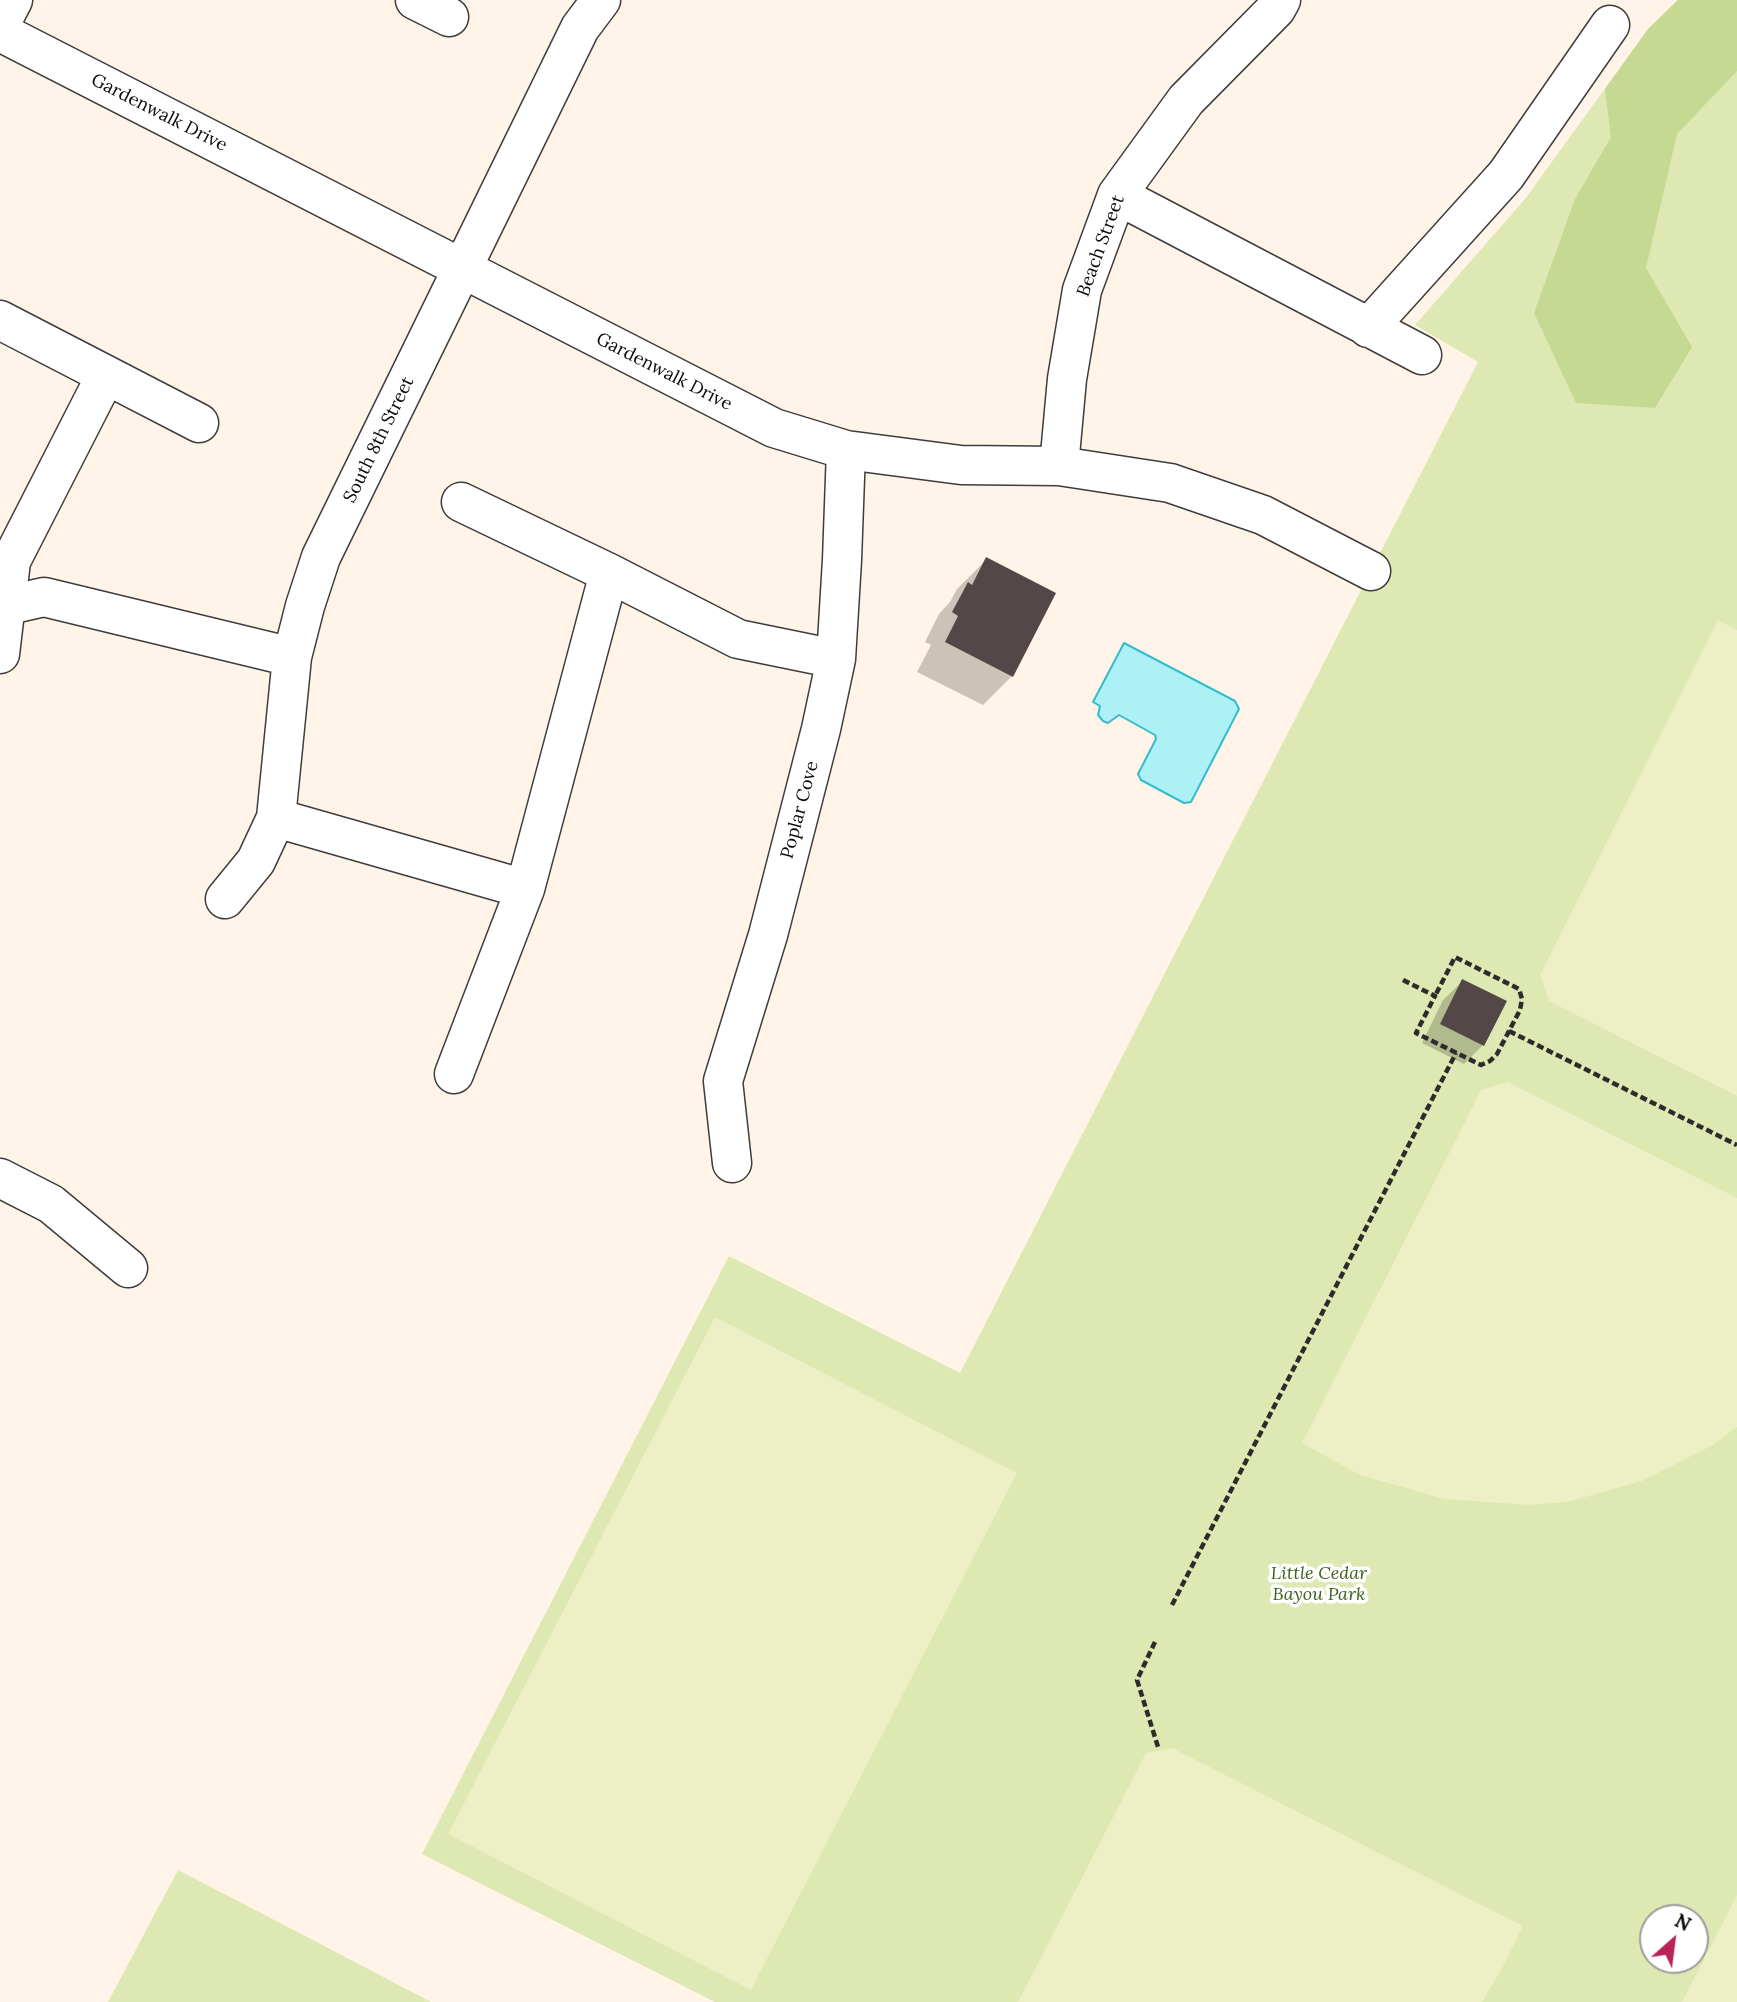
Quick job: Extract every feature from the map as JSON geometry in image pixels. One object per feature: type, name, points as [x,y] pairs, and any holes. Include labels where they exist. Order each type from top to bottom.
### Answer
[{"type":"street","points":[[0,24],[13,0]]},
{"type":"street","points":[[415,0],[449,18]]},
{"type":"street","name":"South 8th Street","points":[[225,899],[256,861],[276,818],[292,657],[321,557],[580,28],[601,0]]},
{"type":"street","name":"Beach Street","points":[[1059,466],[1067,379],[1082,290],[1117,195],[1186,100],[1276,9],[1281,0]]},
{"type":"street","points":[[1368,328],[1506,175],[1609,25]]},
{"type":"street","name":"Gardenwalk Drive","points":[[0,32],[774,428],[846,450],[961,465],[1059,466],[1170,483],[1263,515],[1371,571]]},
{"type":"street","points":[[1117,195],[1422,355]]},
{"type":"street","points":[[0,320],[199,423]]},
{"type":"street","points":[[0,654],[11,561],[106,375]]},
{"type":"street","name":"Poplar Cove","points":[[732,1163],[723,1081],[768,935],[821,729],[836,659],[846,450]]},
{"type":"street","points":[[461,502],[610,573],[737,639],[836,659]]},
{"type":"street","points":[[454,1074],[525,888],[610,573]]},
{"type":"street","points":[[4,606],[44,597],[292,657]]},
{"type":"street","points":[[276,818],[525,888]]},
{"type":"street","points":[[0,1178],[51,1204],[128,1268]]},
{"type":"path","points":[[1455,957],[1519,989],[1520,1010],[1509,1031],[1497,1054],[1481,1065],[1416,1033],[1455,957]]},
{"type":"path","points":[[1403,980],[1435,996]]},
{"type":"path","points":[[1509,1031],[1737,1145]]},
{"type":"path","points":[[1172,1605],[1456,1053]]},
{"type":"path","points":[[1155,1642],[1137,1680],[1159,1750]]},
{"type":"green space","name":"Little Cedar Bayou Park","points":[[1678,0],[1737,0],[1737,2002],[715,2002],[422,1854],[729,1256],[960,1373],[1478,362],[1415,325],[1525,199],[1648,29]]},
{"type":"green space","points":[[1678,0],[1737,0],[1737,71],[1677,134],[1646,268],[1692,347],[1655,408],[1576,403],[1534,313],[1575,199],[1611,137],[1605,89],[1648,29]]},
{"type":"green space","points":[[1718,620],[1737,630],[1737,1096],[1549,1001],[1540,975]]},
{"type":"green space","points":[[1508,1082],[1737,1198],[1737,1427],[1713,1445],[1642,1481],[1567,1502],[1528,1505],[1444,1499],[1360,1475],[1302,1443],[1481,1090]]},
{"type":"green space","points":[[715,1317],[1017,1473],[751,1990],[448,1834]]},
{"type":"green space","points":[[1172,1748],[1523,1926],[1482,2002],[1018,2002],[1146,1753]]},
{"type":"green space","points":[[178,1870],[311,1939],[431,2002],[108,2002]]},
{"type":"green space","points":[[1737,1895],[1737,2002],[1682,2002],[1696,1974],[1709,1974],[1709,1949]]},
{"type":"water","points":[[1124,643],[1235,701],[1239,709],[1191,802],[1184,803],[1141,780],[1138,774],[1156,739],[1155,735],[1119,715],[1108,723],[1098,715],[1100,706],[1093,702]]},
{"type":"building","points":[[986,557],[1056,593],[1013,677],[945,642],[958,616],[952,612],[968,582],[972,585]]},
{"type":"building","points":[[1462,979],[1507,1001],[1484,1046],[1440,1024]]}]
